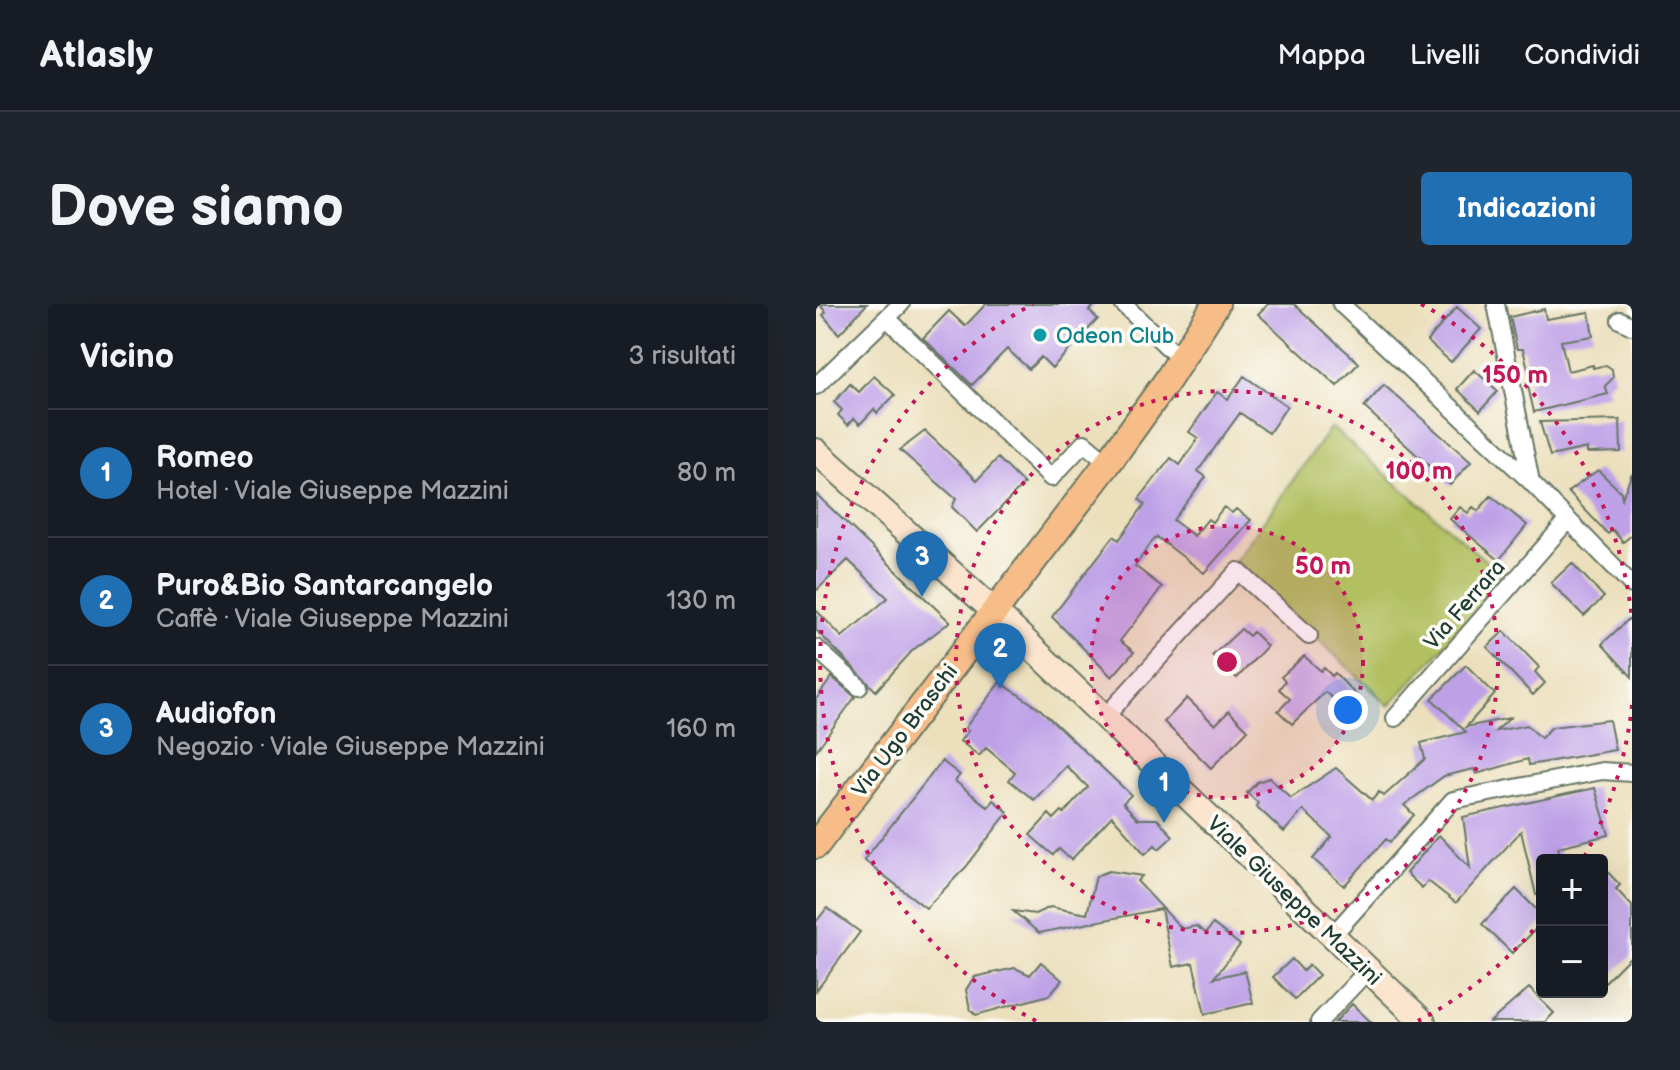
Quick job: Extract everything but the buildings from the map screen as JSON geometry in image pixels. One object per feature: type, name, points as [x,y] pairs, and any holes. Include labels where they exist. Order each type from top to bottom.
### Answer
[{"type":"main road","name":"Via Ugo Braschi","points":[[819,835],[1108,463],[1181,360],[1216,304]]},
{"type":"street","points":[[816,386],[900,304]]},
{"type":"street","points":[[1123,304],[1181,360]]},
{"type":"street","points":[[1341,304],[1531,482],[1632,585]]},
{"type":"street","points":[[1496,304],[1531,482]]},
{"type":"street","points":[[887,318],[1051,478],[1084,443],[1108,463]]},
{"type":"street","name":"Viale Giuseppe Mazzini","points":[[816,451],[994,611],[1423,1022]]},
{"type":"street","name":"Via Ferrara","points":[[1395,718],[1567,521]]},
{"type":"street","points":[[1105,717],[1238,571],[1309,636]]},
{"type":"street","points":[[816,648],[859,687]]},
{"type":"street","points":[[1332,936],[1453,800],[1602,771],[1632,773]]},
{"type":"street","points":[[1319,1022],[1368,970]]},
{"type":"green space","points":[[1331,427],[1507,579],[1389,706],[1235,561]]},
{"type":"place","name":"Odeon Club","points":[[1040,335]]},
{"type":"place","name":"Audiofon","points":[[922,597]]},
{"type":"place","name":"Puro&Bio Santarcangelo","points":[[1000,689]]},
{"type":"place","name":"Romeo","points":[[1164,823]]}]
